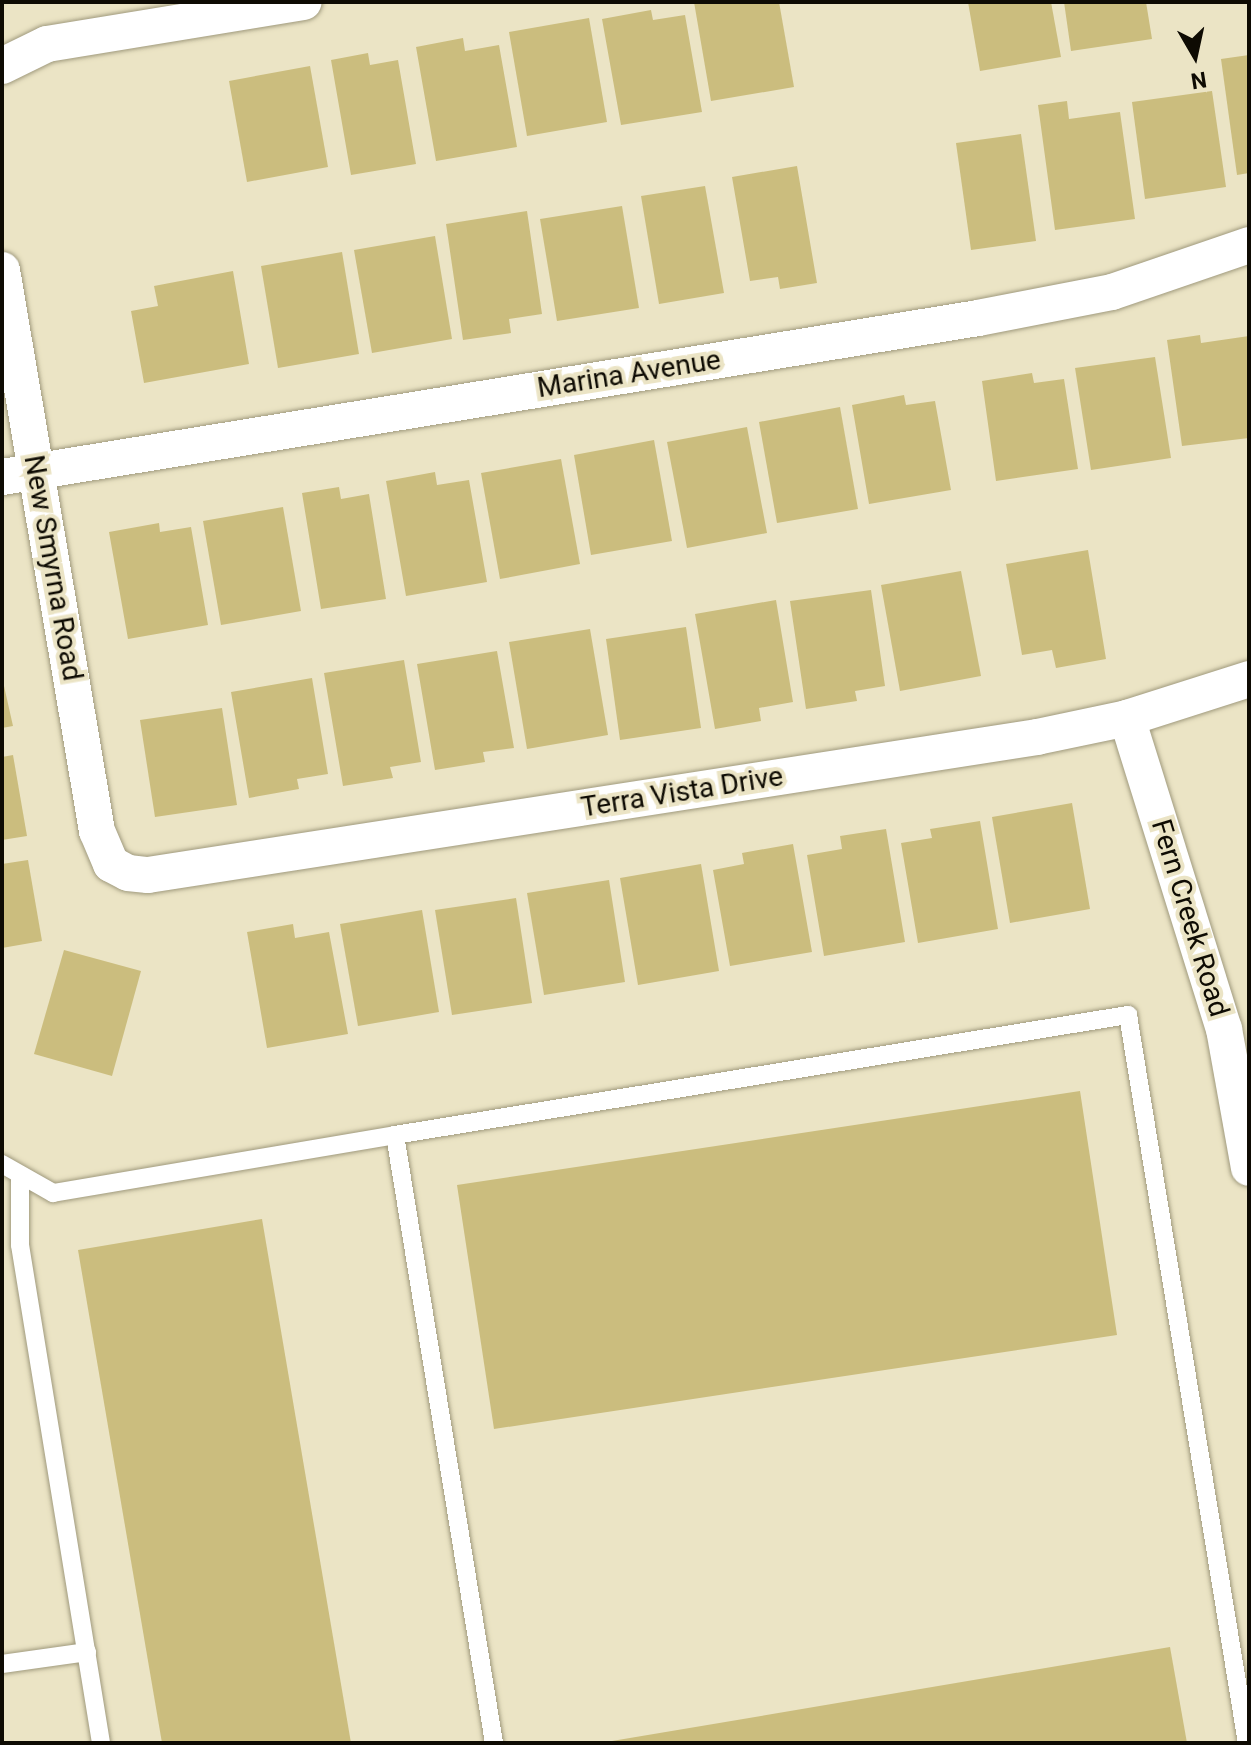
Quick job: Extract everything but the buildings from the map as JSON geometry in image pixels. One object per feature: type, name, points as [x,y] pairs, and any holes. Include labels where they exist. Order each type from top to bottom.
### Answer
[{"type":"street","points":[[2,66],[47,44],[304,2]]},
{"type":"street","name":"Marina Avenue","points":[[19,474],[978,318],[1112,292],[1249,245]]},
{"type":"street","name":"New Smyrna Road","points":[[2,270],[19,474],[97,831],[111,864]]},
{"type":"street","name":"Terra Vista Drive","points":[[111,864],[148,875],[1037,737],[1127,718],[1249,679]]},
{"type":"street","name":"Fern Creek Road","points":[[1127,718],[1220,1014],[1249,1168]]},
{"type":"lane","points":[[2,1164],[53,1193],[1128,1015],[1247,1743]]},
{"type":"lane","points":[[395,1135],[494,1743]]},
{"type":"lane","points":[[20,1176],[20,1245],[101,1743]]},
{"type":"lane","points":[[2,1664],[87,1652]]}]
